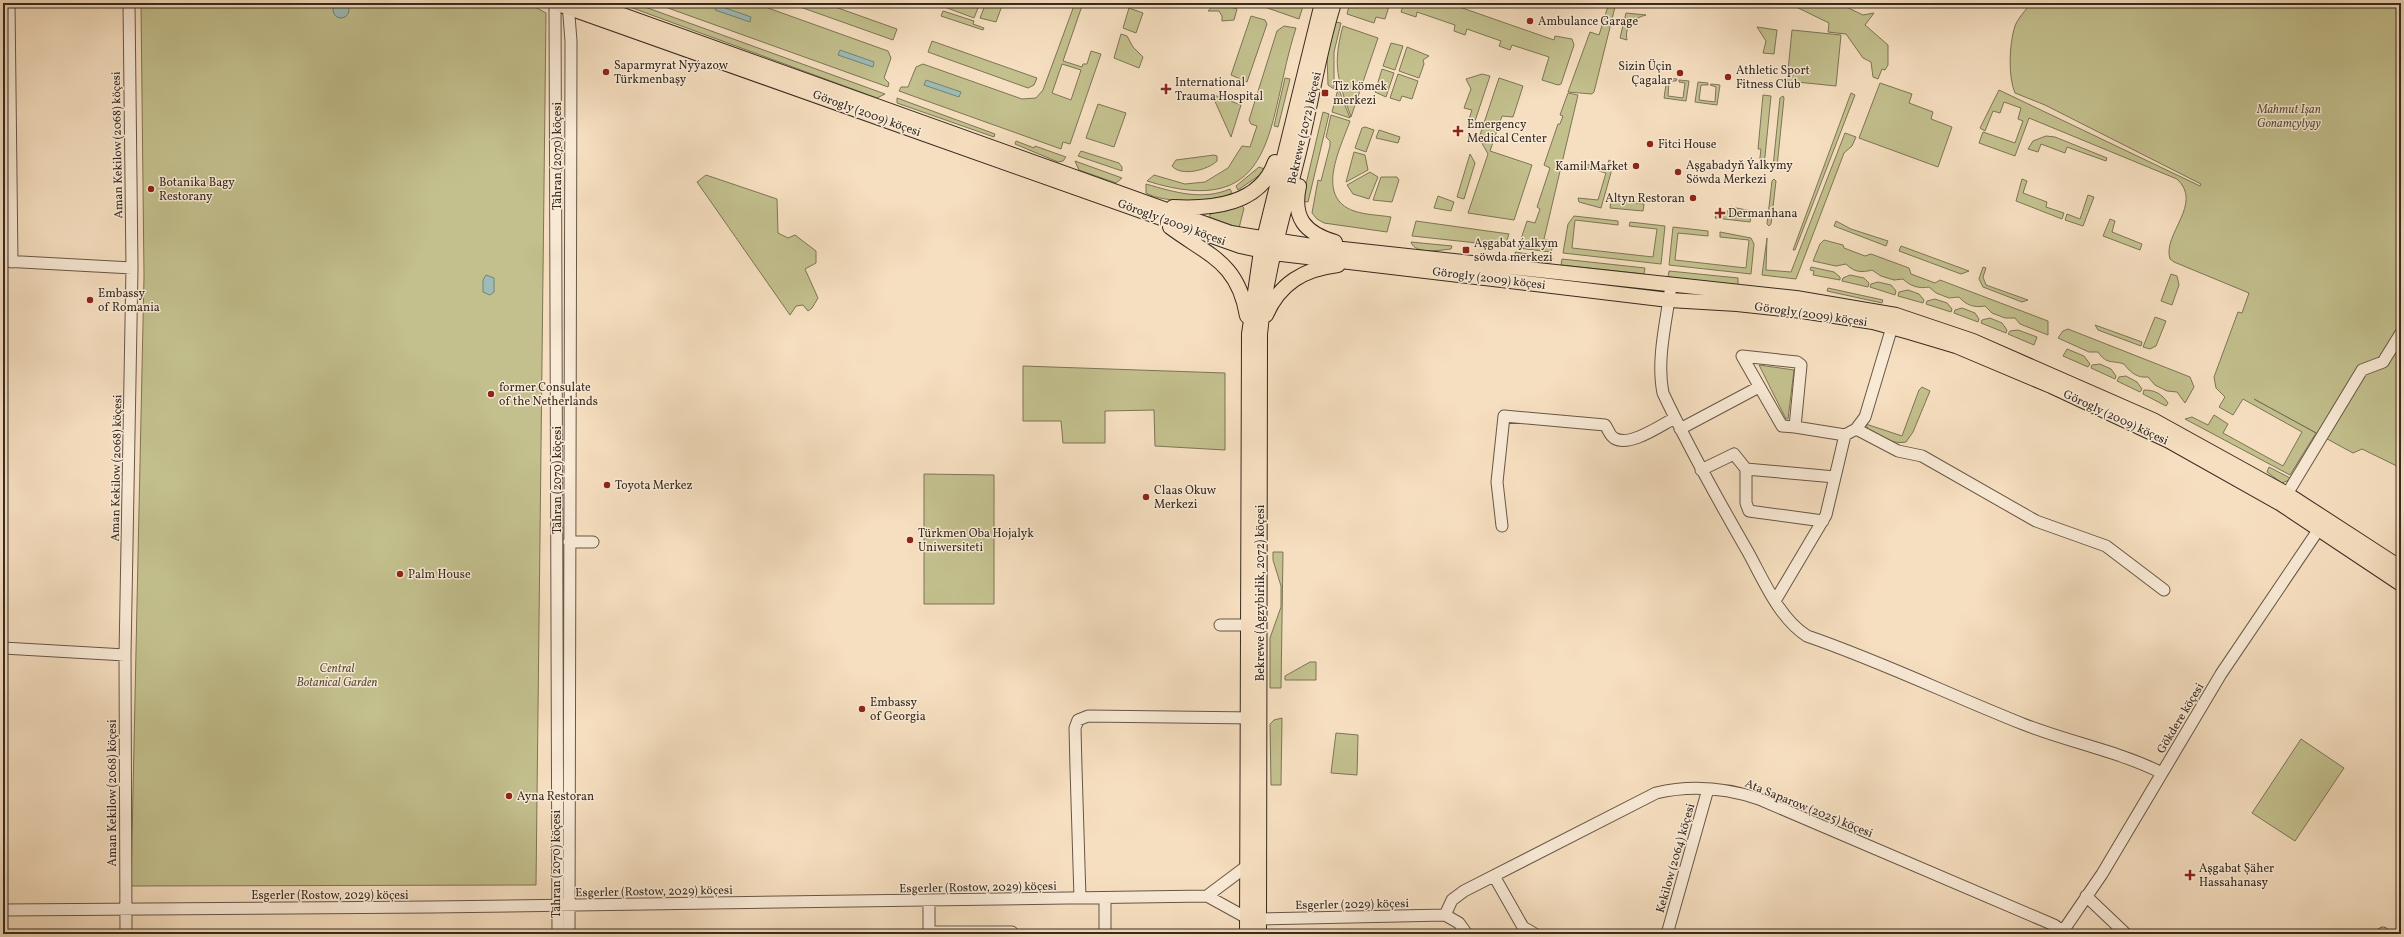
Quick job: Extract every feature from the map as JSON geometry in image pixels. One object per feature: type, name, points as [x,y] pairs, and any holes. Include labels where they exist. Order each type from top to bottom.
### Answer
[{"type":"main road","name":"Görogly (2009) köçesi","points":[[590,3],[1158,212],[1228,243],[1796,298],[1876,311],[1973,341],[2153,420],[2287,494],[2401,568]]},
{"type":"main road","name":"Bekrewe (2072) köçesi","points":[[1268,246],[1286,141],[1322,3]]},
{"type":"main road","name":"Bekrewe (2072) köçesi","points":[[1268,246],[1300,147],[1325,34],[1334,3]]},
{"type":"main road","name":"Görogly (2009) köçesi","points":[[561,4],[1158,212]]},
{"type":"main road","points":[[1158,212],[1217,207],[1241,198],[1268,178],[1286,141]]},
{"type":"main road","points":[[1300,147],[1302,169],[1296,203],[1298,213],[1303,224],[1313,234],[1362,256]]},
{"type":"main road","points":[[1158,212],[1215,257],[1230,272],[1244,299],[1254,334]]},
{"type":"main road","name":"Bekrewe (Agzybirlik, 2072) köçesi","points":[[1247,934],[1253,918],[1254,718],[1249,625],[1254,334],[1268,246]]},
{"type":"main road","name":"Görogly (2009) köçesi","points":[[1362,256],[1669,300],[1737,304],[1802,311],[1873,322],[1956,346],[2051,386],[2147,431],[2281,504],[2319,531],[2401,584]]},
{"type":"main road","points":[[1254,334],[1273,299],[1292,280],[1324,267],[1362,256]]},
{"type":"main road","name":"Bekrewe (Agzybirlik, 2072) köçesi","points":[[1254,334],[1261,549],[1247,866],[1253,918],[1259,934]]},
{"type":"street","points":[[9,3],[7,261],[132,268]]},
{"type":"street","name":"Aman Kekilow (2068) köçesi","points":[[126,934],[125,655],[132,268],[129,3]]},
{"type":"street","name":"Tähran (2070) köçesi","points":[[558,934],[563,905],[569,542],[571,41],[561,4]]},
{"type":"street","name":"Tähran (2070) köçesi","points":[[561,4],[563,905],[569,934]]},
{"type":"street","points":[[1670,285],[1660,381],[1663,394],[1701,470],[1775,601],[1795,629],[1807,636],[2037,729],[2136,761],[2162,772]]},
{"type":"street","points":[[1795,427],[1801,365],[1797,362],[1742,356],[1782,426],[1845,434],[1856,429],[1865,417],[1892,327]]},
{"type":"street","points":[[2287,494],[2362,370],[2383,362],[2401,333]]},
{"type":"street","points":[[1680,429],[1759,387]]},
{"type":"street","points":[[1502,526],[1497,482],[1504,416],[1606,425],[1612,438],[1626,441],[1635,439],[1675,418]]},
{"type":"street","points":[[1856,429],[1898,451],[1922,456],[2036,521],[2106,546],[2164,590]]},
{"type":"street","points":[[1775,601],[1823,521],[1828,508],[1845,434]]},
{"type":"street","points":[[1701,470],[1734,454],[1746,469],[1746,503],[1749,511],[1823,521]]},
{"type":"street","points":[[1746,469],[1835,477]]},
{"type":"street","name":"Gökdere köçesi","points":[[2062,933],[2102,874],[2221,674],[2319,531],[2326,518]]},
{"type":"street","points":[[569,542],[593,542]]},
{"type":"street","points":[[1220,625],[1249,625]]},
{"type":"street","points":[[3,648],[125,655]]},
{"type":"street","points":[[1080,898],[1075,728],[1078,720],[1088,716],[1254,718]]},
{"type":"street","name":"Ata Saparow (2025) köçesi","points":[[1445,915],[1452,900],[1464,890],[1656,794],[1679,790],[1708,789],[1727,790],[1759,799],[2054,925],[2062,933]]},
{"type":"street","name":"Kekilow (2064) köçesi","points":[[1667,934],[1708,789]]},
{"type":"street","points":[[1247,866],[1207,896],[1253,918]]},
{"type":"street","points":[[1494,876],[1523,927],[1536,934]]},
{"type":"street","name":"Esgerler (Rostow, 2029) köçesi","points":[[3,910],[929,901],[1207,896]]},
{"type":"street","points":[[2086,896],[2126,934]]},
{"type":"street","points":[[1105,898],[1105,934]]},
{"type":"street","points":[[929,901],[929,933],[1012,932]]},
{"type":"street","points":[[1445,915],[1459,923],[1467,934]]},
{"type":"street","name":"Esgerler (2029) köçesi","points":[[1253,918],[1445,915]]},
{"type":"green space","name":"Central Botanical Garden","points":[[141,3],[528,3],[546,13],[536,885],[131,886],[144,276]]},
{"type":"green space","points":[[619,3],[634,3],[885,94],[877,98]]},
{"type":"green space","points":[[654,3],[754,3],[888,51],[891,58],[884,78],[889,83],[888,87]]},
{"type":"green space","points":[[789,3],[824,3],[897,29],[893,40]]},
{"type":"green space","points":[[934,3],[965,3],[978,8],[974,18]]},
{"type":"green space","points":[[986,3],[1003,3],[996,22],[980,18]]},
{"type":"green space","points":[[1075,3],[1083,3],[1063,61],[1082,67],[1083,64],[1087,64],[1091,51],[1101,54],[1070,144],[1063,142],[1061,149],[899,91],[901,87],[908,87],[916,67],[923,64],[1022,99],[1036,98],[1043,90]],"holes":[[[1062,64],[1081,70],[1071,100],[1052,93]]]},
{"type":"green space","points":[[1253,3],[1274,3],[1281,5],[1282,3],[1304,3],[1299,19]]},
{"type":"green space","points":[[1350,3],[1390,3],[1385,19],[1376,17],[1374,23],[1347,14]]},
{"type":"green space","points":[[1404,3],[1448,3],[1554,40],[1555,36],[1572,39],[1574,45],[1561,84],[1558,85],[1542,80],[1549,57],[1512,45],[1510,50],[1499,46],[1501,41],[1467,29],[1465,35],[1454,31],[1455,25],[1417,12],[1416,17],[1401,12]]},
{"type":"green space","points":[[1609,3],[1616,3],[1594,92],[1592,94],[1568,92],[1590,32],[1599,35]]},
{"type":"green space","points":[[1788,3],[1838,3],[1863,15],[1874,13],[1865,25],[1888,45],[1888,65],[1885,70],[1882,69],[1878,79],[1873,77],[1871,62],[1863,58],[1846,34],[1828,32],[1829,23]]},
{"type":"green space","name":"Mahmut Işan Gonamçylygy","points":[[2031,3],[2401,3],[2401,468],[2362,449],[2353,453],[2254,399],[2316,433],[2290,475],[2185,419],[2192,417],[2208,425],[2214,415],[2228,424],[2223,433],[2283,466],[2302,432],[2243,399],[2233,415],[2219,407],[2225,397],[2216,388],[2214,377],[2238,312],[2242,313],[2249,293],[2170,259],[2169,249],[2185,209],[2186,199],[2184,189],[2177,179],[2029,118],[2015,156],[1979,143],[1983,132],[2015,143],[2023,121],[2018,119],[2021,108],[2004,102],[2000,113],[1993,111],[1985,131],[1980,128],[1999,90],[2200,186],[2201,184],[2045,105],[2015,93],[2010,70],[2011,42],[2016,23]]},
{"type":"green space","points":[[1221,4],[1237,9],[1234,20],[1222,21],[1222,16],[1219,11],[1208,11],[1212,7]]},
{"type":"green space","points":[[1129,8],[1143,13],[1136,33],[1123,28]]},
{"type":"green space","points":[[943,11],[974,21],[973,24],[984,28],[983,30],[941,16]]},
{"type":"green space","points":[[1626,13],[1646,15],[1631,23],[1626,35],[1627,40],[1620,38]]},
{"type":"green space","points":[[1251,16],[1265,20],[1267,24],[1247,82],[1231,75]]},
{"type":"green space","points":[[1335,22],[1341,23],[1334,52],[1334,89],[1328,85],[1327,55]]},
{"type":"green space","points":[[1284,26],[1296,28],[1286,63],[1271,128],[1260,155],[1245,175],[1223,188],[1191,190],[1147,181],[1154,175],[1185,184],[1205,182],[1228,168],[1242,146],[1250,147],[1257,126],[1251,124],[1249,120],[1277,31]]},
{"type":"green space","points":[[1343,26],[1378,38],[1351,117],[1340,82],[1337,63]]},
{"type":"green space","points":[[1757,27],[1777,30],[1774,54],[1763,53],[1766,41]]},
{"type":"green space","points":[[1792,30],[1841,35],[1836,86],[1787,81]]},
{"type":"green space","points":[[1121,34],[1127,36],[1133,47],[1143,57],[1139,68],[1114,58]]},
{"type":"green space","points":[[932,41],[1037,78],[1034,85],[1028,88],[928,52]]},
{"type":"green space","points":[[1391,43],[1403,46],[1395,70],[1383,66]]},
{"type":"green space","points":[[1407,47],[1429,56],[1423,60],[1424,64],[1419,78],[1399,71]]},
{"type":"green space","points":[[1382,69],[1394,73],[1386,97],[1375,92]]},
{"type":"green space","points":[[1398,74],[1418,81],[1412,99],[1402,96],[1400,101],[1390,98]]},
{"type":"green space","points":[[1482,74],[1490,76],[1475,121],[1471,123],[1468,122],[1472,110],[1464,108],[1471,89],[1466,79]]},
{"type":"green space","points":[[1285,78],[1290,79],[1278,127],[1274,126]]},
{"type":"green space","points":[[1499,78],[1523,86],[1513,117],[1502,116],[1490,151],[1532,165],[1514,220],[1468,213],[1488,154],[1479,138]]},
{"type":"green space","points":[[1667,78],[1677,79],[1676,81],[1669,81],[1668,96],[1683,98],[1685,83],[1679,82],[1679,80],[1689,81],[1686,101],[1664,98]]},
{"type":"green space","points":[[1698,82],[1708,83],[1708,85],[1701,85],[1699,100],[1715,102],[1716,87],[1710,85],[1720,85],[1717,105],[1695,102]]},
{"type":"green space","points":[[1880,83],[1912,94],[1909,103],[1933,112],[1931,119],[1952,127],[1938,167],[1859,138]]},
{"type":"green space","points":[[1338,89],[1339,90],[1350,118],[1332,112]]},
{"type":"green space","points":[[1568,93],[1578,95],[1544,239],[1554,242],[1551,252],[1518,248],[1527,221],[1535,223],[1540,209],[1537,207],[1550,168],[1544,165],[1558,124],[1560,124],[1563,116],[1560,115]]},
{"type":"green space","points":[[1851,93],[1855,95],[1795,250],[1793,250]]},
{"type":"green space","points":[[1214,95],[1241,105],[1231,137],[1213,97]]},
{"type":"green space","points":[[1763,95],[1771,96],[1764,166],[1759,166],[1761,149],[1758,149]]},
{"type":"green space","points":[[1783,96],[1777,167],[1775,169],[1773,167],[1780,98]]},
{"type":"green space","points":[[897,98],[995,134],[994,137],[897,103]]},
{"type":"green space","points":[[1098,104],[1126,113],[1114,147],[1086,138]]},
{"type":"green space","points":[[1323,112],[1329,114],[1308,202],[1302,201]]},
{"type":"green space","points":[[1331,115],[1350,121],[1341,144],[1334,170],[1333,183],[1335,195],[1342,204],[1354,211],[1391,217],[1387,232],[1324,223],[1317,219],[1312,213],[1318,180],[1321,181],[1330,146],[1330,141],[1326,137]]},
{"type":"green space","points":[[1365,127],[1374,130],[1366,152],[1355,148],[1362,128]]},
{"type":"green space","points":[[1379,130],[1400,137],[1398,143],[1376,138]]},
{"type":"green space","points":[[1845,133],[1856,137],[1852,146],[1844,153],[1796,279],[1762,275],[1767,238],[1766,270],[1791,272]]},
{"type":"green space","points":[[2046,136],[2055,137],[2107,158],[2106,161],[2067,147],[2065,153],[2041,144],[2038,152],[2028,149],[2033,141]]},
{"type":"green space","points":[[1016,141],[1066,157],[1063,161],[1058,162],[1015,144]]},
{"type":"green space","points":[[1081,151],[1119,163],[1122,167],[1122,171],[1078,156]]},
{"type":"green space","points":[[1354,152],[1365,155],[1368,170],[1346,182]]},
{"type":"green space","points":[[1470,154],[1475,163],[1464,199],[1457,197]]},
{"type":"green space","points":[[1214,155],[1217,156],[1217,161],[1207,167],[1194,171],[1182,171],[1172,166],[1176,160]]},
{"type":"green space","points":[[1609,160],[1614,162],[1601,208],[1579,202],[1578,198],[1598,200],[1606,173],[1585,167],[1586,164],[1606,170]]},
{"type":"green space","points":[[1075,161],[1122,178],[1116,183],[1079,170]]},
{"type":"green space","points":[[1259,167],[1267,170],[1238,190],[1236,186]]},
{"type":"green space","points":[[1370,172],[1378,177],[1369,199],[1353,194],[1347,185]]},
{"type":"green space","points":[[706,175],[777,199],[778,233],[788,238],[795,235],[816,251],[816,263],[805,269],[818,298],[812,308],[808,311],[803,305],[796,306],[790,315],[697,182]]},
{"type":"green space","points":[[1381,177],[1397,177],[1399,180],[1392,202],[1373,200]]},
{"type":"green space","points":[[1774,179],[1776,181],[1771,224],[1769,226],[1767,224],[1772,181]]},
{"type":"green space","points":[[2022,179],[2027,181],[2023,193],[2047,202],[2046,207],[2064,213],[2062,219],[2016,201]]},
{"type":"green space","points":[[1146,184],[1188,194],[1198,195],[1220,193],[1230,189],[1232,193],[1201,200],[1165,199],[1154,197],[1146,193]]},
{"type":"green space","points":[[2088,195],[2094,197],[2083,226],[2065,220],[2067,214],[2080,219]]},
{"type":"green space","points":[[1438,196],[1454,202],[1451,211],[1434,208]]},
{"type":"green space","points":[[1611,200],[1644,204],[1643,211],[1610,208]]},
{"type":"green space","points":[[1240,204],[1244,208],[1239,228],[1209,217],[1211,213]]},
{"type":"green space","points":[[1731,207],[1752,211],[1750,222],[1715,218],[1716,215],[1725,214]]},
{"type":"green space","points":[[1574,216],[1618,221],[1618,225],[1575,220],[1572,248],[1653,257],[1657,229],[1629,226],[1630,222],[1665,226],[1661,264],[1563,253],[1568,224]]},
{"type":"green space","points":[[2110,219],[2115,221],[2112,232],[2142,244],[2140,250],[2103,236]]},
{"type":"green space","points":[[1416,221],[1509,234],[1505,246],[1412,236]]},
{"type":"green space","points":[[1836,221],[1851,229],[1888,241],[1886,246],[1834,226]]},
{"type":"green space","points":[[1673,227],[1708,231],[1708,236],[1678,233],[1675,260],[1746,268],[1749,240],[1720,237],[1720,232],[1751,238],[1754,244],[1751,274],[1669,265]]},
{"type":"green space","points":[[1824,240],[1843,245],[1844,248],[1865,256],[1871,254],[1909,268],[1911,274],[1935,283],[1940,280],[2048,321],[2048,335],[2020,324],[2015,318],[2005,318],[1992,313],[1985,306],[1977,307],[1970,305],[1959,297],[1949,298],[1936,293],[1929,287],[1922,288],[1915,286],[1903,279],[1894,280],[1881,276],[1872,270],[1858,271],[1852,269],[1846,264],[1836,266],[1813,261],[1820,244]]},
{"type":"green space","points":[[1411,242],[1452,246],[1451,249],[1429,251],[1418,249],[1413,246]]},
{"type":"green space","points":[[1901,246],[1969,271],[1961,274],[1899,251]]},
{"type":"green space","points":[[1515,252],[1553,258],[1552,262],[1534,263],[1519,259],[1516,257]]},
{"type":"green space","points":[[1562,259],[1645,268],[1644,274],[1561,265]]},
{"type":"green space","points":[[1811,267],[1834,272],[1840,277],[1840,280],[1813,275],[1814,271],[1810,270]]},
{"type":"green space","points":[[1983,267],[1986,268],[1983,277],[1986,285],[2028,300],[2022,302],[1983,287],[1979,279]]},
{"type":"green space","points":[[1669,271],[1738,278],[1738,285],[1668,277]]},
{"type":"green space","points":[[2171,274],[2177,276],[2179,285],[2172,305],[2161,301]]},
{"type":"green space","points":[[1850,275],[1864,278],[1869,283],[1868,287],[1842,281],[1843,278]]},
{"type":"green space","points":[[1878,282],[1891,285],[1896,291],[1895,295],[1870,287],[1871,284]]},
{"type":"green space","points":[[1828,288],[1883,300],[1882,303],[1827,291]]},
{"type":"green space","points":[[1908,290],[1919,294],[1924,300],[1923,303],[1898,296],[1899,292]]},
{"type":"green space","points":[[1935,299],[1947,303],[1952,309],[1951,312],[1926,304],[1927,301]]},
{"type":"green space","points":[[1962,308],[1975,313],[1979,319],[1978,322],[1954,313],[1955,310]]},
{"type":"green space","points":[[2155,317],[2166,321],[2156,346],[2150,349],[2143,347]]},
{"type":"green space","points":[[1990,318],[2002,323],[2007,330],[2006,333],[1981,323],[1982,320]]},
{"type":"green space","points":[[2095,325],[2142,342],[2141,346],[2098,330]]},
{"type":"green space","points":[[2068,329],[2190,377],[2194,387],[2185,403],[2177,392],[2167,391],[2155,385],[2148,377],[2141,377],[2134,374],[2124,364],[2104,359],[2098,352],[2089,352],[2058,338],[2063,331]]},
{"type":"green space","points":[[2018,330],[2037,337],[2034,345],[2008,334],[2010,331]]},
{"type":"green space","points":[[2067,349],[2084,356],[2090,364],[2088,367],[2063,356]]},
{"type":"green space","points":[[2100,364],[2111,369],[2116,376],[2115,379],[2091,368],[2092,365]]},
{"type":"green space","points":[[1759,365],[1794,370],[1788,419],[1786,419]]},
{"type":"green space","points":[[1023,366],[1225,373],[1225,450],[1155,446],[1154,410],[1105,411],[1105,443],[1063,443],[1061,421],[1023,421]]},
{"type":"green space","points":[[2126,376],[2137,382],[2142,389],[2140,392],[2117,381],[2119,377]]},
{"type":"green space","points":[[1922,387],[1930,391],[1913,432],[1906,442],[1901,443],[1891,441],[1868,430],[1866,424],[1902,436],[1919,390]]},
{"type":"green space","points":[[2144,390],[2158,393],[2168,403],[2166,406],[2143,394]]},
{"type":"green space","points":[[2269,467],[2290,478],[2289,480],[2282,483],[2267,472]]},
{"type":"green space","points":[[924,474],[994,475],[994,604],[924,604]]},
{"type":"green space","points":[[1273,552],[1283,552],[1281,688],[1270,688],[1270,638],[1281,607],[1281,586],[1273,560]]},
{"type":"green space","points":[[1310,662],[1316,662],[1316,680],[1285,680],[1285,676]]},
{"type":"green space","points":[[1282,718],[1281,785],[1271,785],[1270,724],[1274,720]]},
{"type":"green space","points":[[1336,733],[1358,735],[1357,775],[1331,773]]},
{"type":"green space","points":[[2301,739],[2344,768],[2295,841],[2252,813]]},
{"type":"water","points":[[341,2],[347,4],[349,10],[347,16],[341,18],[335,16],[333,10],[335,4]]},
{"type":"water","points":[[717,5],[751,17],[750,22],[715,10]]},
{"type":"water","points":[[840,50],[874,62],[873,67],[838,55]]},
{"type":"water","points":[[926,80],[961,92],[959,97],[924,85]]},
{"type":"water","points":[[486,275],[494,278],[494,292],[490,295],[483,292],[483,280]]},
{"type":"place","name":"Ambulance Garage","points":[[1530,21]]},
{"type":"place","name":"Saparmyrat Nyýazow Türkmenbaşy","points":[[606,72]]},
{"type":"place","name":"Sizin Üçin Çagalar","points":[[1680,73]]},
{"type":"place","name":"Athletic Sport Fitness Club","points":[[1728,77]]},
{"type":"place","name":"International Trauma Hospital","points":[[1166,89]]},
{"type":"place","name":"Tiz kömek merkezi","points":[[1325,93]]},
{"type":"place","name":"Emergency Medical Center","points":[[1458,131]]},
{"type":"place","name":"Fitci House","points":[[1650,144]]},
{"type":"place","name":"Kamil Market","points":[[1636,166]]},
{"type":"place","name":"Aşgabadyň Ýalkymy Söwda Merkezi","points":[[1678,172]]},
{"type":"place","name":"Botanika Bagy Restorany","points":[[151,189]]},
{"type":"place","name":"Altyn Restoran","points":[[1693,198]]},
{"type":"place","name":"Dermanhana","points":[[1720,213]]},
{"type":"place","name":"Aşgabat ýalkym söwda merkezi","points":[[1466,250]]},
{"type":"place","name":"Embassy of Romania","points":[[90,300]]},
{"type":"place","name":"former Consulate of the Netherlands","points":[[491,394]]},
{"type":"place","name":"Toyota Merkez","points":[[607,485]]},
{"type":"place","name":"Claas Okuw Merkezi","points":[[1146,497]]},
{"type":"place","name":"Türkmen Oba Hojalyk Uniwersiteti","points":[[910,540]]},
{"type":"place","name":"Palm House","points":[[400,574]]},
{"type":"place","name":"Embassy of Georgia","points":[[862,709]]},
{"type":"place","name":"Ayna Restoran","points":[[509,796]]},
{"type":"place","name":"Aşgabat Şäher Hassahanasy","points":[[2190,875]]}]
